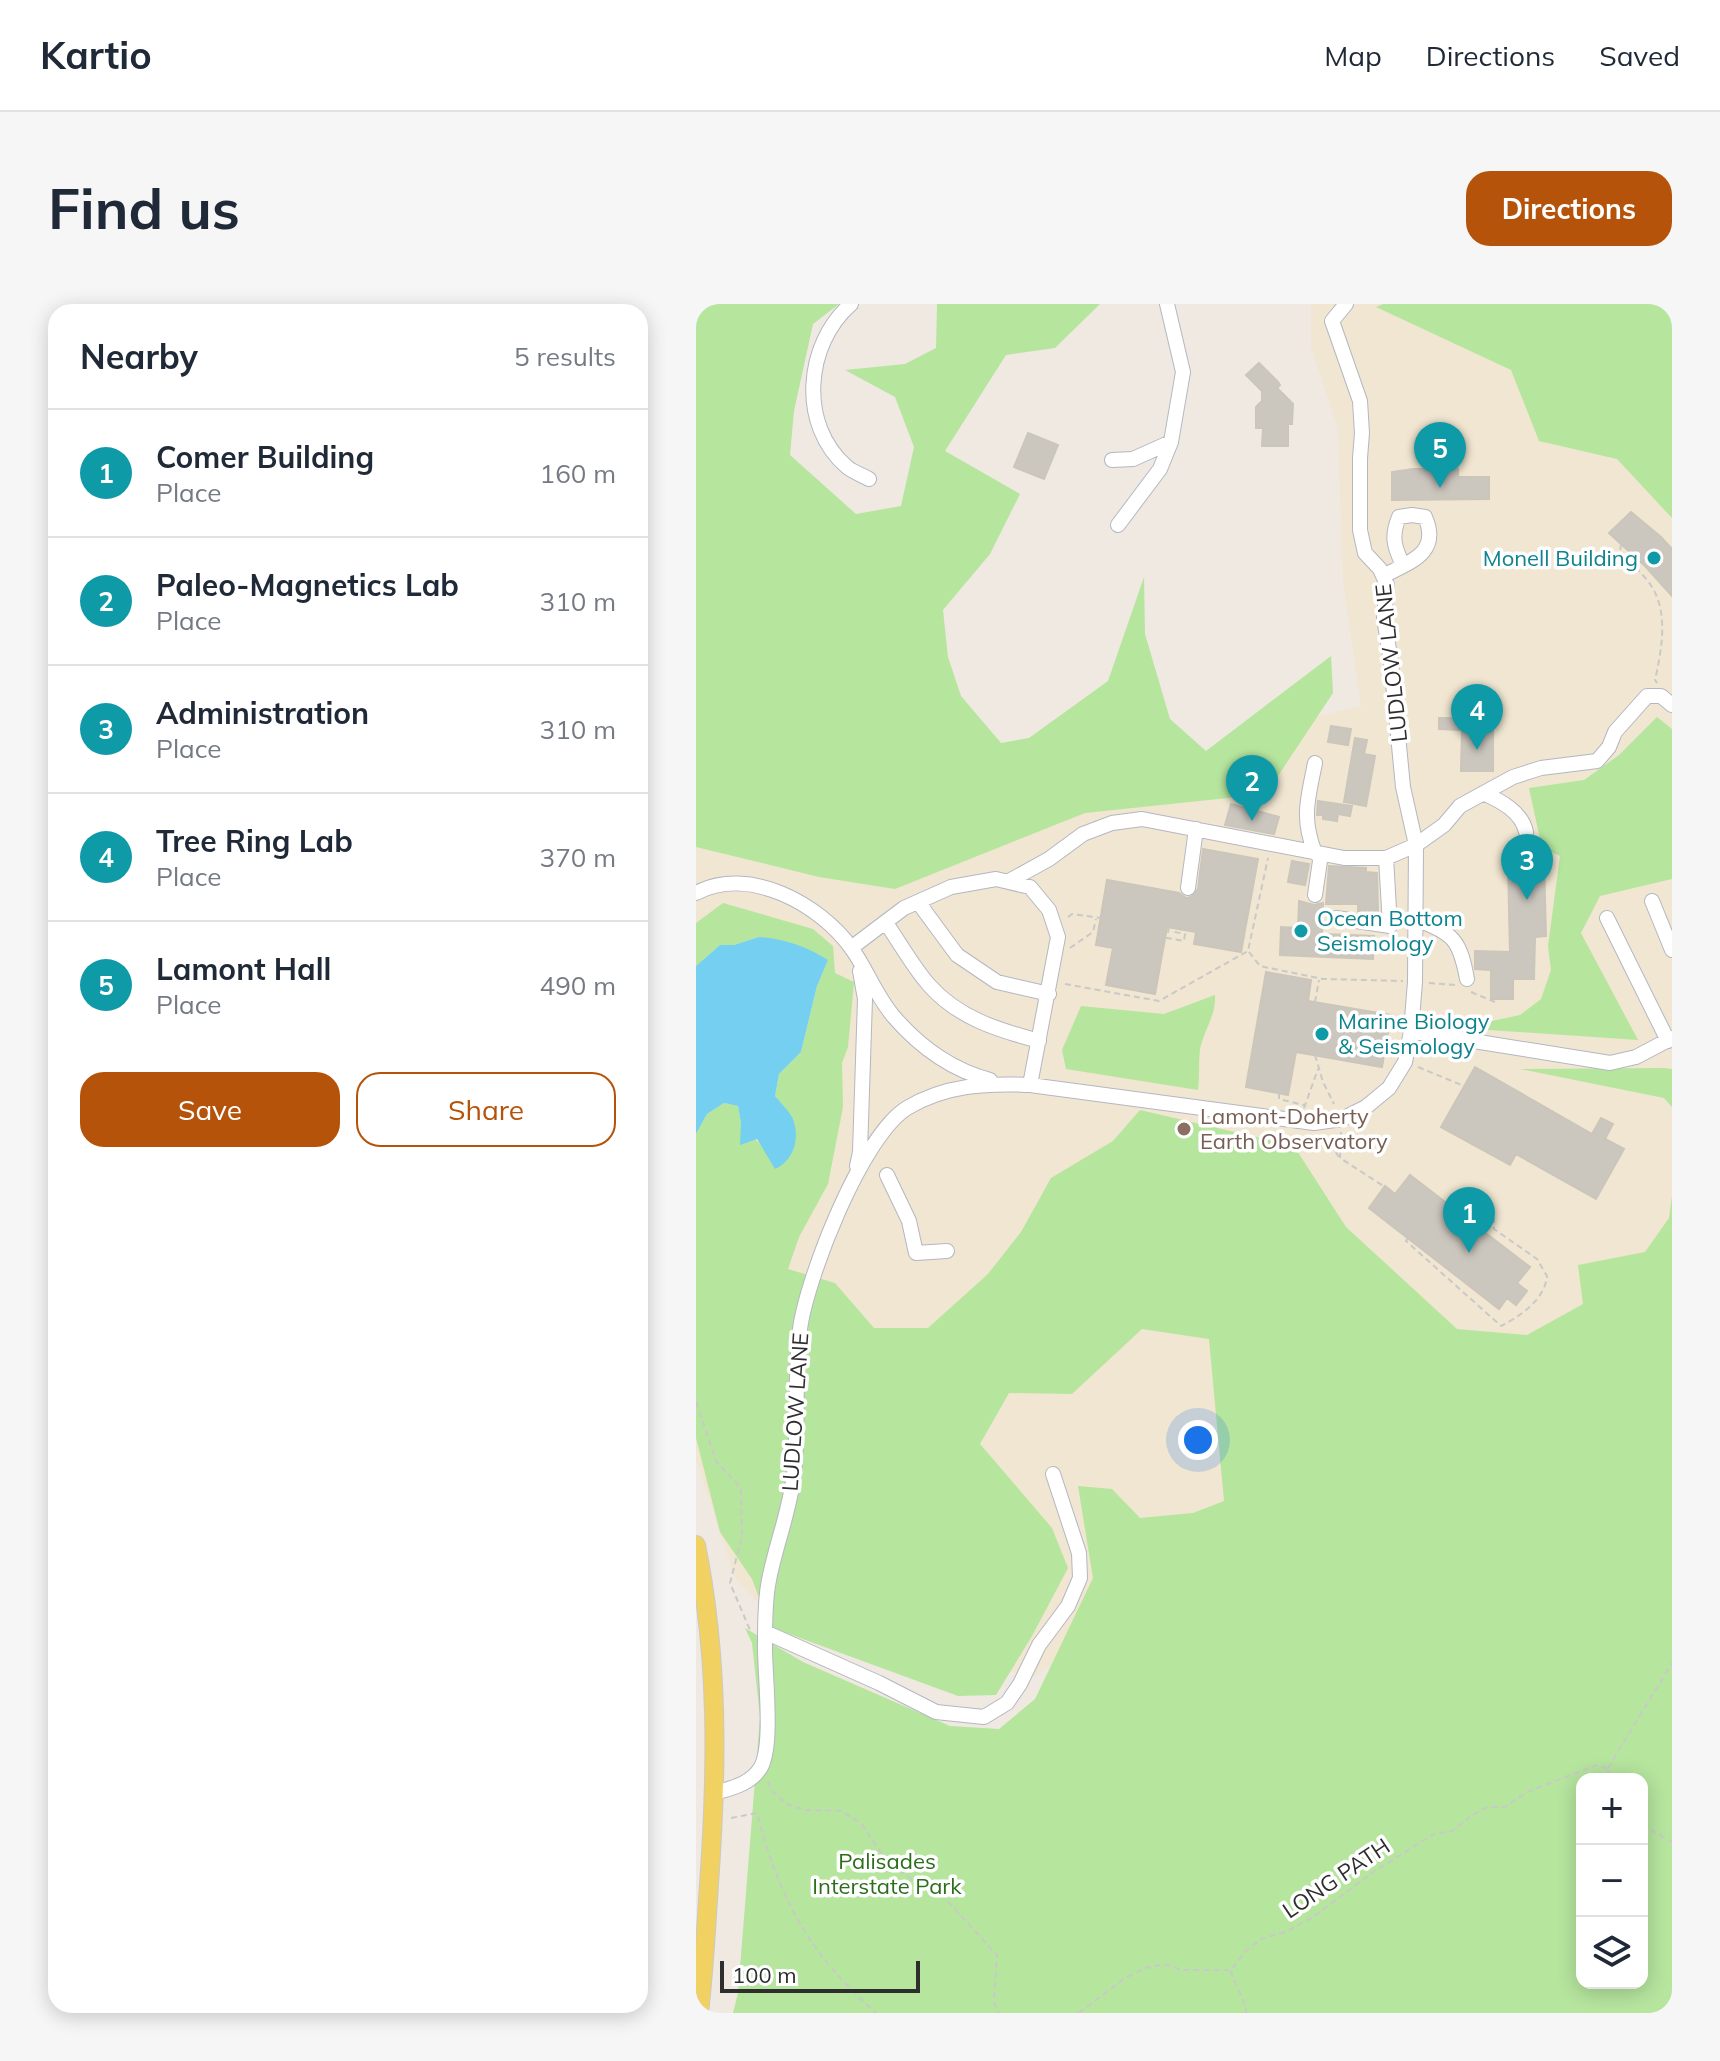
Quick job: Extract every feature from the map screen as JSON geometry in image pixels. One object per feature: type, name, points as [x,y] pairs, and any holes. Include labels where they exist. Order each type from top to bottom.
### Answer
[{"type":"main road","points":[[696,1545],[711,1639],[716,1717],[715,1793],[699,2013]]},
{"type":"street","points":[[851,304],[838,316],[819,352],[814,374],[814,410],[822,436],[847,468],[869,479]]},
{"type":"street","points":[[1118,525],[1160,469],[1171,442],[1183,372],[1167,304]]},
{"type":"street","name":"LUDLOW LANE","points":[[762,1766],[766,1744],[758,1634],[792,1491],[796,1451],[796,1366],[801,1324],[822,1250],[836,1216],[873,1146],[904,1110],[934,1094],[962,1087],[1030,1085],[1314,1123],[1342,1119],[1366,1107],[1389,1088],[1405,1062],[1415,982],[1416,845],[1403,787],[1384,618],[1387,585],[1365,553],[1360,530],[1360,401],[1332,321],[1346,304]]},
{"type":"street","points":[[1112,460],[1133,459],[1171,442]]},
{"type":"street","points":[[1383,576],[1403,565]]},
{"type":"street","points":[[1009,881],[1049,859],[1083,834],[1112,823],[1142,819],[1344,858],[1386,858],[1416,845],[1444,825],[1460,806],[1513,777],[1541,768],[1597,761],[1609,747],[1615,732],[1647,696],[1661,696],[1672,705]]},
{"type":"street","points":[[1315,763],[1305,815],[1306,831],[1318,853],[1315,895]]},
{"type":"street","points":[[1483,793],[1520,817],[1526,832]]},
{"type":"street","points":[[1188,888],[1196,829]]},
{"type":"street","points":[[1336,918],[1390,926],[1386,858]]},
{"type":"street","points":[[696,893],[725,882],[759,885],[795,901],[830,924],[851,948],[892,1015],[915,1039],[967,1074],[1030,1085],[1058,937],[1049,910],[1030,887],[996,879],[951,887],[904,908],[851,948]]},
{"type":"street","points":[[1652,901],[1672,950]]},
{"type":"street","points":[[918,902],[957,955],[997,982],[1050,988]]},
{"type":"street","points":[[1411,1031],[1610,1063],[1636,1057],[1670,1040],[1607,918]]},
{"type":"street","points":[[1417,920],[1451,936],[1460,948],[1467,979]]},
{"type":"street","points":[[886,923],[929,985],[959,1012],[1002,1031],[1039,1041]]},
{"type":"street","points":[[851,948],[865,999],[860,1152],[853,1182]]},
{"type":"street","points":[[887,1175],[909,1221],[916,1253],[947,1251]]},
{"type":"street","points":[[758,1634],[879,1683],[936,1712],[984,1717],[1007,1703],[1039,1645],[1068,1606],[1080,1578],[1079,1553],[1053,1474]]},
{"type":"street","points":[[715,1793],[750,1780],[762,1766]]},
{"type":"path","points":[[1621,544],[1620,552],[1647,580],[1658,604],[1662,641],[1655,680],[1659,686]]},
{"type":"path","points":[[1050,988],[1159,1001],[1248,951],[1270,844]]},
{"type":"path","points":[[1071,948],[1093,932],[1097,917]]},
{"type":"path","points":[[1246,925],[1253,927]]},
{"type":"path","points":[[1169,927],[1167,938],[1184,941],[1185,934],[1175,932],[1175,928]]},
{"type":"path","points":[[1248,951],[1260,966],[1319,978],[1415,982]]},
{"type":"path","points":[[1315,1002],[1319,978]]},
{"type":"path","points":[[1315,1055],[1334,1104]]},
{"type":"path","points":[[1405,1062],[1464,1086]]},
{"type":"path","points":[[1279,1093],[1279,1099],[1304,1108],[1319,1067]]},
{"type":"path","points":[[1340,1158],[1342,1119]]},
{"type":"path","points":[[1314,1123],[1340,1158],[1385,1187]]},
{"type":"path","points":[[1408,1238],[1406,1241],[1501,1326],[1535,1301],[1544,1288],[1547,1276],[1537,1259],[1494,1229],[1494,1218]]},
{"type":"path","points":[[696,1402],[716,1461],[741,1488],[742,1536],[730,1583],[747,1620],[758,1634]]},
{"type":"path","points":[[1608,1773],[1672,1663]]},
{"type":"path","name":"LONG PATH","points":[[1231,1970],[1245,1952],[1261,1939],[1285,1932],[1313,1917],[1375,1871],[1434,1834],[1452,1831],[1488,1807],[1505,1807],[1527,1792],[1597,1765],[1608,1769]]},
{"type":"path","points":[[762,1766],[772,1791],[787,1804],[804,1810],[841,1811],[861,1823],[884,1857],[899,1870],[915,1882],[933,1885],[944,1895],[997,1955],[994,2001],[998,2013]]},
{"type":"path","points":[[731,1818],[757,1813],[774,1872],[802,1929],[829,1968],[876,2013]]},
{"type":"path","points":[[1648,1828],[1672,1842]]},
{"type":"path","points":[[1079,2013],[1125,1978],[1145,1968],[1164,1964],[1182,1970],[1231,1970],[1246,2013]]},
{"type":"shaded area","name":"Lamont-Doherty Earth Observatory","points":[[1311,304],[1629,304],[1672,381],[1672,1392],[1141,1596],[1035,1676],[786,1633],[735,1578],[696,1460],[696,816],[1054,799],[1276,779],[1302,720],[1361,706],[1343,581],[1338,429],[1311,347]]},
{"type":"green space","points":[[696,304],[839,304],[813,324],[794,411],[790,455],[856,514],[901,506],[914,447],[895,397],[845,370],[905,364],[936,348],[937,304],[1100,304],[1055,348],[1006,355],[945,451],[1020,494],[990,554],[943,610],[948,657],[961,696],[1001,743],[1029,738],[1108,681],[1144,577],[1145,634],[1170,719],[1206,751],[1331,656],[1333,693],[1266,794],[1085,813],[895,889],[819,877],[696,847]]},
{"type":"green space","points":[[1383,304],[1672,304],[1672,518],[1617,459],[1539,441],[1511,370],[1376,307]]},
{"type":"green space","points":[[1657,717],[1672,729],[1672,879],[1600,896],[1581,933],[1638,1040],[1459,1028],[1520,1015],[1541,999],[1551,970],[1548,946],[1560,856],[1542,848],[1529,788],[1584,780],[1619,755]]},
{"type":"green space","name":"Palisades Interstate Park","points":[[723,903],[813,929],[833,946],[835,973],[854,982],[848,1047],[842,1063],[843,1107],[828,1184],[799,1237],[788,1269],[835,1283],[874,1328],[928,1328],[988,1274],[1021,1232],[1051,1178],[1113,1141],[1140,1110],[1294,1146],[1346,1227],[1457,1329],[1527,1335],[1583,1304],[1578,1265],[1645,1252],[1669,1218],[1672,1196],[1672,2013],[733,2013],[738,1993],[760,1717],[752,1643],[745,1628],[803,1662],[950,1726],[999,1729],[1035,1699],[1093,1578],[1078,1486],[1112,1489],[1140,1518],[1193,1513],[1224,1501],[1209,1339],[1142,1329],[1072,1394],[1009,1393],[980,1444],[1052,1528],[1068,1568],[996,1695],[958,1696],[770,1627],[752,1579],[720,1532],[696,1438],[696,1134],[707,1114],[724,1103],[738,1106],[741,1123],[764,1149],[775,1169],[792,1117],[775,1096],[779,1074],[801,1052],[817,986],[828,960],[759,937],[734,945],[720,945],[696,966],[696,923]]},
{"type":"green space","points":[[1215,995],[1200,1049],[1198,1090],[1066,1069],[1062,1050],[1081,1006],[1164,1014]]},
{"type":"green space","points":[[1520,1069],[1672,1069],[1672,1107],[1664,1098]]},
{"type":"water","points":[[759,937],[795,944],[828,960],[817,986],[801,1052],[779,1074],[775,1096],[792,1117],[796,1140],[787,1160],[775,1169],[757,1139],[740,1145],[738,1106],[724,1103],[707,1114],[696,1134],[696,966],[720,945],[734,945]]},
{"type":"building","points":[[1259,363],[1278,382],[1280,385],[1277,388],[1293,404],[1292,424],[1288,424],[1288,446],[1262,446],[1263,428],[1256,428],[1256,407],[1262,401],[1262,391],[1246,375]]},
{"type":"building","points":[[1028,433],[1058,445],[1044,479],[1014,467]]},
{"type":"building","points":[[1458,469],[1458,477],[1489,477],[1489,499],[1392,500],[1392,472]]},
{"type":"building","name":"Monell Building","points":[[1631,512],[1672,549],[1672,596],[1609,533]]},
{"type":"building","points":[[1439,718],[1493,719],[1493,771],[1461,771],[1462,730],[1439,729]]},
{"type":"building","points":[[1331,726],[1351,729],[1348,745],[1328,742]]},
{"type":"building","points":[[1355,738],[1367,740],[1364,754],[1375,756],[1366,806],[1344,802]]},
{"type":"building","points":[[1318,801],[1352,806],[1350,816],[1338,814],[1337,821],[1323,819],[1323,815],[1317,815]]},
{"type":"building","points":[[1231,804],[1279,817],[1274,834],[1225,825]]},
{"type":"building","points":[[1203,849],[1258,859],[1241,952],[1194,944],[1196,932],[1167,927],[1155,994],[1106,985],[1113,948],[1096,945],[1107,880],[1191,897],[1198,889]]},
{"type":"building","points":[[1292,861],[1309,864],[1305,885],[1288,882]]},
{"type":"building","points":[[1544,863],[1546,936],[1535,937],[1534,979],[1513,979],[1513,999],[1491,999],[1491,970],[1475,969],[1475,951],[1510,952],[1508,864]]},
{"type":"building","points":[[1329,866],[1366,868],[1366,872],[1377,873],[1378,913],[1358,911],[1358,904],[1326,904]]},
{"type":"building","name":"Ocean Bottom Seismology","points":[[1299,901],[1314,905],[1323,903],[1322,934],[1374,936],[1373,959],[1280,955],[1281,927],[1298,928]]},
{"type":"building","name":"Marine Biology & Seismology","points":[[1266,972],[1311,980],[1308,1001],[1391,1015],[1382,1067],[1296,1052],[1288,1095],[1246,1087]]},
{"type":"building","points":[[1475,1067],[1592,1134],[1601,1118],[1613,1124],[1605,1139],[1624,1149],[1596,1199],[1516,1154],[1510,1165],[1441,1127]]},
{"type":"building","points":[[1410,1175],[1530,1267],[1517,1283],[1527,1291],[1516,1305],[1507,1298],[1499,1309],[1369,1208],[1385,1186],[1395,1194]]},
{"type":"place","name":"Lamont Hall","points":[[1440,488]]},
{"type":"place","name":"Monell Building","points":[[1654,558]]},
{"type":"place","name":"Tree Ring Lab","points":[[1477,750]]},
{"type":"place","name":"Paleo-Magnetics Lab","points":[[1252,821]]},
{"type":"place","name":"Administration","points":[[1527,900]]},
{"type":"place","name":"Ocean Bottom Seismology","points":[[1301,931]]},
{"type":"place","name":"Marine Biology & Seismology","points":[[1322,1034]]},
{"type":"place","name":"Lamont-Doherty Earth Observatory","points":[[1184,1129]]},
{"type":"place","name":"Comer Building","points":[[1469,1253]]}]
